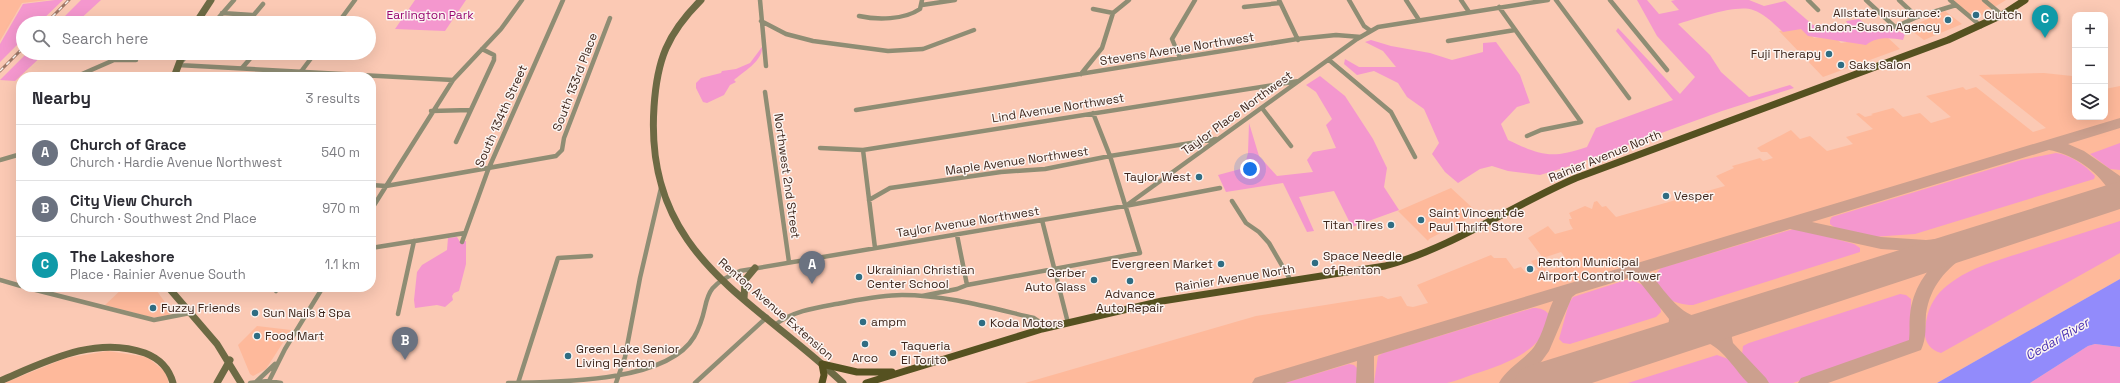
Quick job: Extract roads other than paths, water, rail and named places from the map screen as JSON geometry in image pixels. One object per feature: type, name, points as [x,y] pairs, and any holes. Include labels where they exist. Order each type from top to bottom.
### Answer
[{"type":"main road","points":[[200,16],[210,0]]},
{"type":"main road","name":"Renton Avenue Extension","points":[[701,0],[674,28],[662,54],[657,71],[653,141],[661,188],[673,219],[685,240],[720,280],[776,324],[843,383]]},
{"type":"main road","name":"Rainier Avenue North","points":[[866,383],[1042,329],[1162,301],[1384,266],[1412,258],[1462,237],[1574,179],[1666,143],[1948,40],[1981,26],[2002,15],[2025,0]]},
{"type":"main road","points":[[176,72],[180,60]]},
{"type":"main road","points":[[744,299],[744,280],[755,268]]},
{"type":"main road","points":[[172,292],[224,350],[241,383]]},
{"type":"main road","points":[[0,381],[70,354],[113,347],[133,349],[155,358],[166,367],[174,382]]},
{"type":"main road","points":[[217,383],[230,360]]},
{"type":"main road","points":[[822,383],[824,374],[822,364],[857,372],[900,372]]},
{"type":"street","points":[[220,16],[234,0]]},
{"type":"street","points":[[343,16],[355,0]]},
{"type":"street","points":[[376,202],[432,111],[453,80],[500,30],[522,0]]},
{"type":"street","name":"South 134th Street","points":[[462,242],[488,170],[563,0]]},
{"type":"street","points":[[760,0],[766,66]]},
{"type":"street","points":[[859,16],[872,19],[912,14],[918,12],[922,2],[956,0]]},
{"type":"street","points":[[1081,74],[1102,48],[1113,13],[1129,0]]},
{"type":"street","points":[[1180,58],[1172,39],[1195,0]]},
{"type":"street","points":[[1349,0],[1364,26],[1371,31]]},
{"type":"street","points":[[1406,0],[1419,20]]},
{"type":"street","points":[[1461,0],[1469,12]]},
{"type":"street","points":[[1361,37],[1384,25],[1548,0]]},
{"type":"street","points":[[1556,0],[1629,98]]},
{"type":"street","points":[[1610,0],[1667,70]]},
{"type":"street","points":[[1808,0],[1818,10]]},
{"type":"street","points":[[1866,0],[1895,27],[1917,17],[1956,5]]},
{"type":"street","points":[[1899,0],[1917,17]]},
{"type":"street","points":[[1950,0],[1981,26]]},
{"type":"street","points":[[1984,0],[2002,15]]},
{"type":"street","points":[[1244,7],[1279,2],[1298,40]]},
{"type":"street","points":[[222,13],[252,15],[264,4]]},
{"type":"street","points":[[1499,7],[1581,122],[1541,130],[1527,136]]},
{"type":"street","points":[[1093,9],[1113,13]]},
{"type":"street","name":"South 133rd Place","points":[[488,170],[553,158],[559,154],[610,18]]},
{"type":"street","points":[[761,21],[785,33],[801,38],[841,45],[900,51],[925,48],[974,30]]},
{"type":"street","points":[[1448,41],[1515,30]]},
{"type":"street","name":"Stevens Avenue Northwest","points":[[856,110],[988,87],[1298,40],[1348,33],[1361,37]]},
{"type":"street","name":"Taylor Place Northwest","points":[[1125,206],[1361,37]]},
{"type":"street","points":[[456,142],[494,60],[494,55],[482,50]]},
{"type":"street","points":[[88,72],[114,60],[136,60]]},
{"type":"street","points":[[178,65],[183,60]]},
{"type":"street","points":[[242,68],[249,60]]},
{"type":"street","points":[[178,65],[301,72],[310,60]]},
{"type":"street","points":[[1329,60],[1391,112],[1415,157]]},
{"type":"street","points":[[376,76],[453,80]]},
{"type":"street","name":"Lind Avenue Northwest","points":[[820,148],[863,150],[1299,81]]},
{"type":"street","name":"Northwest 2nd Street","points":[[765,92],[789,262]]},
{"type":"street","points":[[1262,108],[1291,146]]},
{"type":"street","points":[[432,111],[470,110]]},
{"type":"street","points":[[922,296],[957,289],[967,284],[1055,270],[1140,253],[1110,156],[1093,113]]},
{"type":"street","name":"Maple Avenue Northwest","points":[[869,200],[890,188],[1007,172],[1045,169],[1110,156],[1218,139]]},
{"type":"street","points":[[863,150],[875,248]]},
{"type":"street","points":[[0,160],[16,155]]},
{"type":"street","points":[[376,185],[386,186],[488,170]]},
{"type":"street","points":[[616,383],[620,377],[645,253],[661,188]]},
{"type":"street","name":"Taylor Avenue Northwest","points":[[720,280],[731,273],[755,268],[957,235],[1220,188]]},
{"type":"street","points":[[1232,201],[1246,223],[1259,232],[1269,243],[1291,281]]},
{"type":"street","points":[[1042,220],[1068,323]]},
{"type":"street","points":[[376,247],[465,233]]},
{"type":"street","points":[[957,235],[967,284]]},
{"type":"street","points":[[398,314],[414,241]]},
{"type":"street","points":[[518,383],[558,258],[592,256]]},
{"type":"street","points":[[0,280],[16,285]]},
{"type":"street","points":[[508,383],[620,377],[662,363],[686,348],[699,327],[704,300],[710,288],[720,280]]},
{"type":"street","points":[[50,292],[154,320],[190,313]]},
{"type":"street","points":[[268,382],[279,360],[320,292]]},
{"type":"street","points":[[776,324],[783,318],[803,310],[884,296],[922,296],[1034,318],[1040,322],[1042,329]]},
{"type":"street","points":[[695,383],[767,317]]},
{"type":"street","points":[[253,382],[279,360]]},
{"type":"street","points":[[253,382],[281,383]]},
{"type":"water","name":"Cedar River","points":[[2120,279],[2120,347],[2095,344],[2088,346],[2030,383],[1937,383]]},
{"type":"railway","points":[[53,16],[69,0]]},
{"type":"railway","points":[[0,71],[16,55]]},
{"type":"place","name":"Clutch","points":[[1976,15]]},
{"type":"place","name":"Allstate Insurance: Landon-Suson Agency","points":[[1948,20]]},
{"type":"place","name":"The Lakeshore","points":[[2045,38]]},
{"type":"place","name":"Fuji Therapy","points":[[1829,54]]},
{"type":"place","name":"Saks Salon","points":[[1841,65]]},
{"type":"place","name":"Taylor West","points":[[1199,177]]},
{"type":"place","name":"Vesper","points":[[1666,196]]},
{"type":"place","name":"Saint Vincent de Paul Thrift Store","points":[[1421,220]]},
{"type":"place","name":"Titan Tires","points":[[1391,225]]},
{"type":"place","name":"Space Needle of Renton","points":[[1315,263]]},
{"type":"place","name":"Evergreen Market","points":[[1221,264]]},
{"type":"place","name":"Renton Municipal Airport Control Tower","points":[[1530,269]]},
{"type":"place","name":"Ukrainian Christian Center School","points":[[859,277]]},
{"type":"place","name":"Gerber Auto Glass","points":[[1094,280]]},
{"type":"place","name":"Advance Auto Repair","points":[[1130,281]]},
{"type":"place","name":"Church of Grace","points":[[812,284]]},
{"type":"place","name":"Fuzzy Friends","points":[[153,308]]},
{"type":"place","name":"Sun Nails & Spa","points":[[255,313]]},
{"type":"place","name":"ampm","points":[[863,322]]},
{"type":"place","name":"Koda Motors","points":[[982,323]]},
{"type":"place","name":"Food Mart","points":[[257,336]]},
{"type":"place","name":"Arco","points":[[865,344]]},
{"type":"place","name":"Taqueria El Torito","points":[[893,353]]},
{"type":"place","name":"Green Lake Senior Living Renton","points":[[568,356]]},
{"type":"place","name":"City View Church","points":[[405,360]]},
{"type":"park label","name":"Earlington Park","points":[[430,15]]}]
